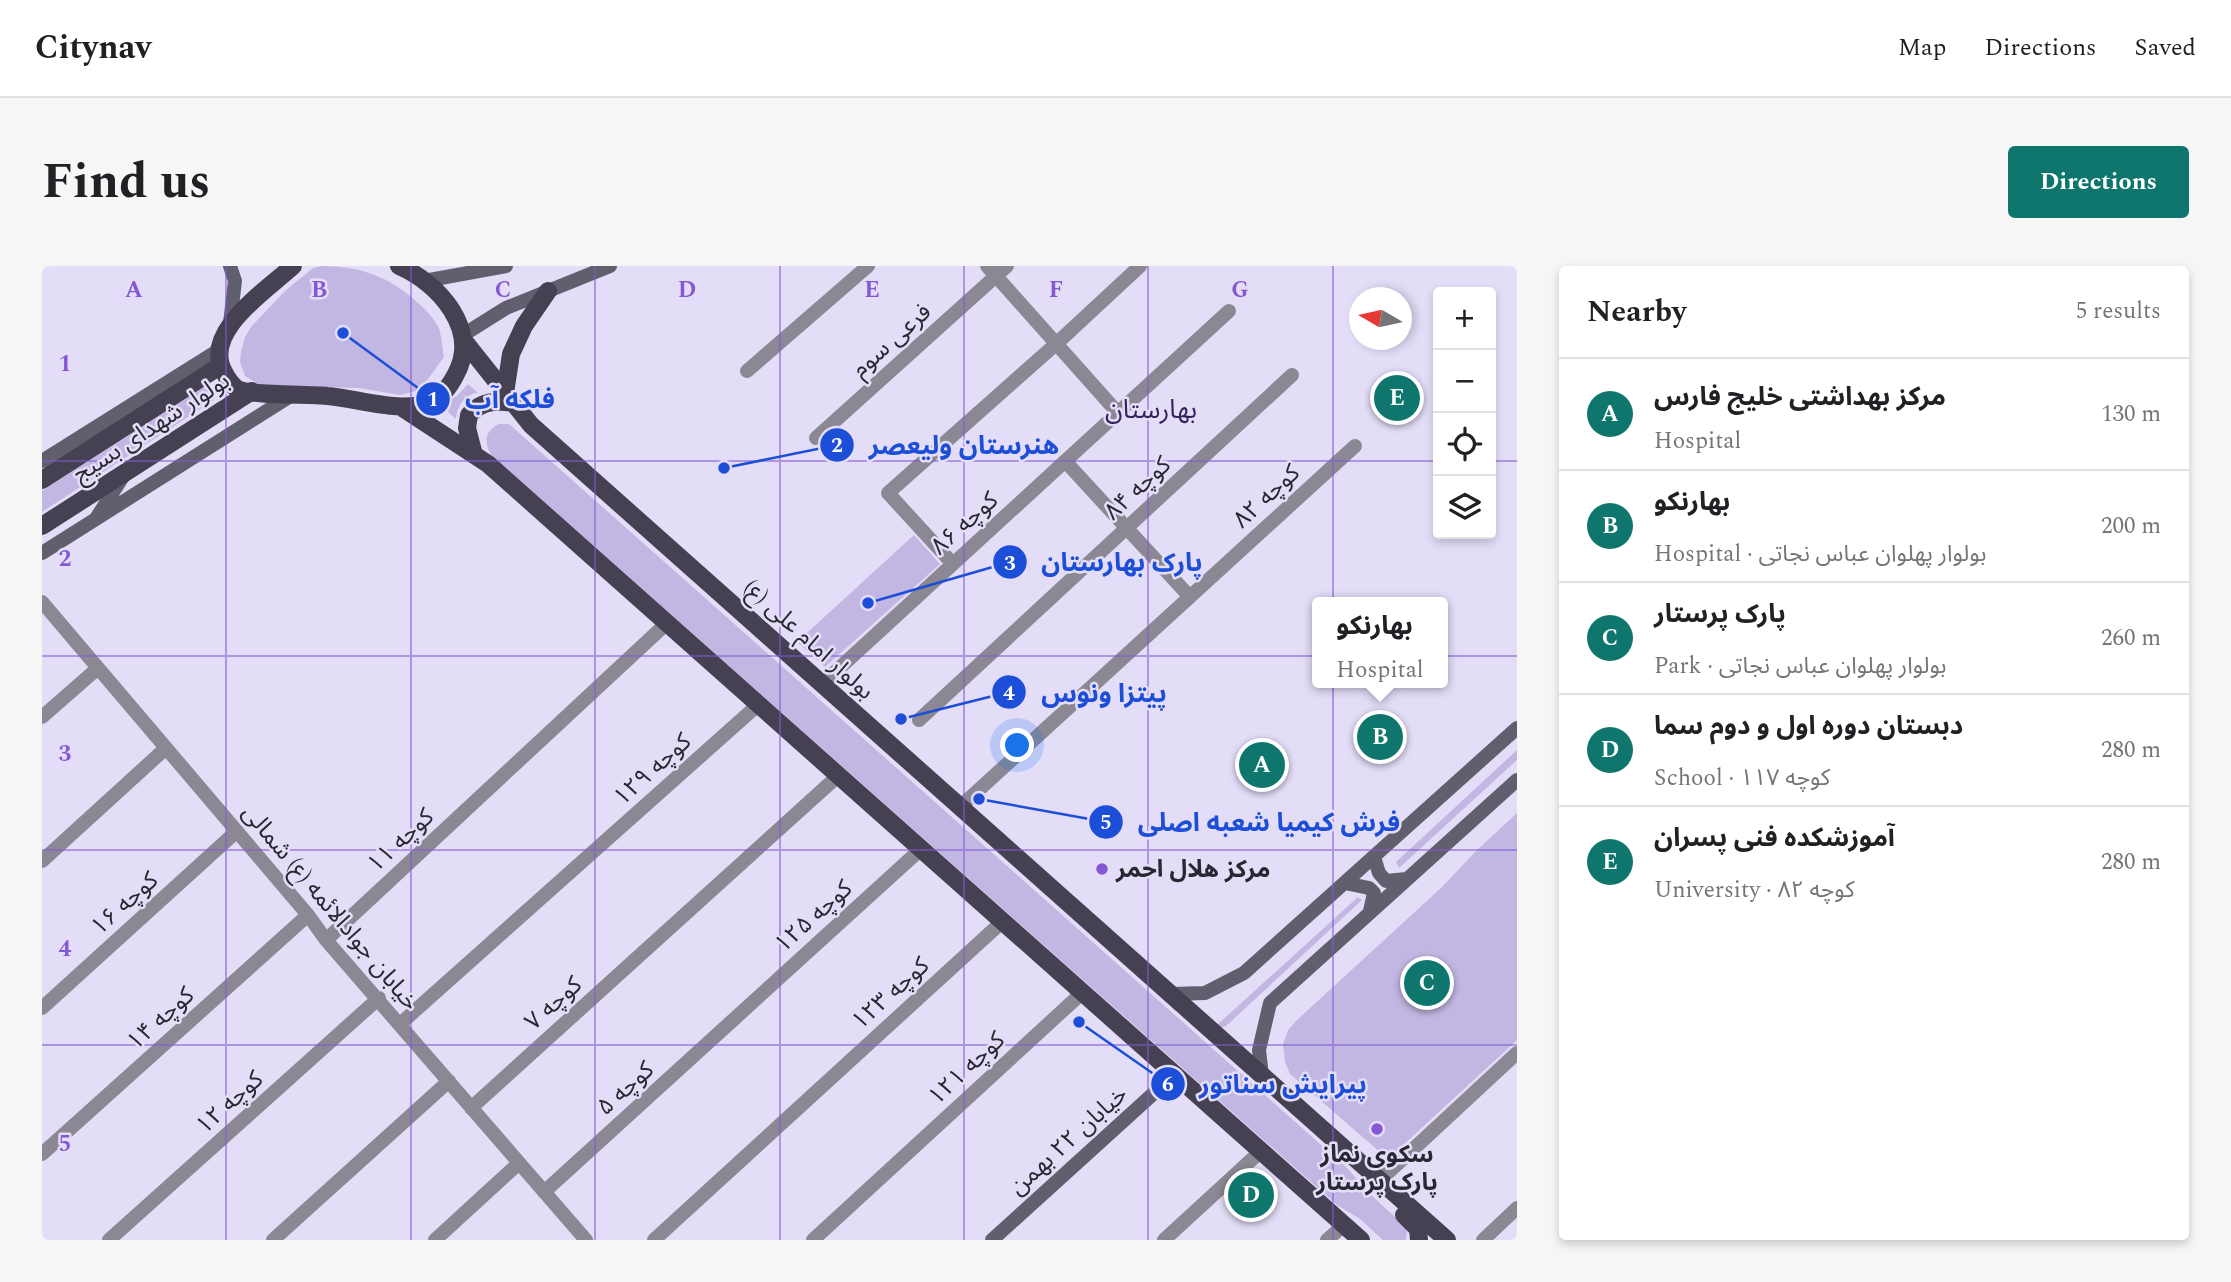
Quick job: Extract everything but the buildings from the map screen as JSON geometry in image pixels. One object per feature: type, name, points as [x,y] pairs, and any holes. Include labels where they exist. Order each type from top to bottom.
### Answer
[{"type":"main road","points":[[293,266],[230,323],[221,337],[220,358],[228,379],[238,390],[292,396],[352,398],[401,407],[432,401],[450,385],[461,365],[464,338]]},
{"type":"main road","name":"بولوار امام علی (ع)","points":[[399,266],[424,281],[445,300],[459,323],[464,338],[531,425],[1447,1240]]},
{"type":"main road","points":[[474,455],[467,428],[469,415],[484,403],[509,398],[510,354],[524,326],[548,291]]},
{"type":"main road","name":"بولوار شهدای بسیج","points":[[42,480],[220,358]]},
{"type":"main road","name":"بولوار شهدای بسیج","points":[[42,526],[252,391]]},
{"type":"main road","points":[[401,407],[488,464],[1361,1240]]},
{"type":"main road","points":[[1353,1157],[1366,1181],[1418,1228],[1419,1240]]},
{"type":"main road","points":[[1327,1210],[1347,1216],[1374,1240]]},
{"type":"street","points":[[230,266],[235,281],[230,323]]},
{"type":"street","points":[[424,281],[506,266]]},
{"type":"street","points":[[572,281],[579,273],[580,266]]},
{"type":"street","points":[[747,371],[868,266]]},
{"type":"street","name":"فرعی سوم","points":[[816,438],[991,271],[1007,266]]},
{"type":"street","points":[[953,564],[888,493],[1140,266]]},
{"type":"street","points":[[464,338],[506,308],[606,267]]},
{"type":"street","points":[[991,271],[1118,413]]},
{"type":"street","name":"کوچه ۸۶","points":[[822,684],[1229,311]]},
{"type":"street","points":[[42,461],[220,358]]},
{"type":"street","name":"کوچه ۸۴","points":[[919,720],[1292,375]]},
{"type":"street","points":[[42,553],[292,396]]},
{"type":"street","points":[[60,450],[98,444]]},
{"type":"street","name":"کوچه ۸۲","points":[[960,807],[1354,446]]},
{"type":"street","points":[[1065,461],[1190,597]]},
{"type":"street","points":[[97,518],[125,475]]},
{"type":"street","name":"خیابان جوادالائمه (ع) شمالی","points":[[42,602],[308,915],[326,940],[379,998],[544,1192],[579,1238]]},
{"type":"street","name":"کوچه ۱۱","points":[[326,940],[667,623]]},
{"type":"street","points":[[42,717],[98,668]]},
{"type":"street","name":"کوچه ۱۲۹","points":[[400,1024],[759,704]]},
{"type":"street","points":[[1172,994],[1205,993],[1244,973],[1517,729]]},
{"type":"street","points":[[42,861],[166,748]]},
{"type":"street","name":"کوچه ۷","points":[[471,1108],[838,775]]},
{"type":"street","points":[[1262,1076],[1259,1050],[1270,1003],[1517,780]]},
{"type":"street","name":"کوچه ۱۶","points":[[42,1009],[237,831]]},
{"type":"street","name":"کوچه ۱۲۵","points":[[736,1017],[921,849]]},
{"type":"street","points":[[1374,857],[1379,873],[1386,881],[1407,879]]},
{"type":"street","points":[[1345,883],[1369,888],[1374,893],[1370,913]]},
{"type":"street","name":"کوچه ۱۴","points":[[42,1154],[308,915]]},
{"type":"street","name":"کوچه ۱۲۳","points":[[654,1240],[1003,921]]},
{"type":"street","name":"کوچه ۱۲۱","points":[[813,1240],[1083,992]]},
{"type":"street","name":"کوچه ۱۲","points":[[109,1240],[379,998]]},
{"type":"street","name":"کوچه ۵","points":[[544,1192],[736,1017]]},
{"type":"street","points":[[1381,1180],[1517,1053]]},
{"type":"street","name":"خیابان ۲۲ بهمن","points":[[992,1240],[1175,1074]]},
{"type":"street","points":[[273,1240],[449,1081]]},
{"type":"street","points":[[1164,1240],[1261,1151]]},
{"type":"street","points":[[435,1240],[519,1163]]},
{"type":"street","points":[[1483,1240],[1517,1208]]},
{"type":"street","points":[[1327,1240],[1344,1225]]},
{"type":"shaded area","points":[[313,268],[349,268],[386,280],[408,294],[433,318],[440,332],[444,357],[420,390],[400,395],[359,388],[260,385],[245,376],[240,362],[241,352],[251,327],[285,291]]},
{"type":"shaded area","points":[[468,384],[478,393],[463,402],[456,419],[440,405],[457,396]]},
{"type":"shaded area","points":[[203,388],[211,389],[214,400],[42,512],[42,491]]},
{"type":"shaded area","points":[[499,424],[509,424],[1346,1167],[1372,1196],[1407,1228],[1406,1240],[1383,1240],[1360,1219],[1337,1205],[491,455],[487,437],[490,430]]},
{"type":"shaded area","points":[[914,535],[940,564],[825,667],[797,642]]},
{"type":"shaded area","points":[[1517,750],[1517,760],[1399,868],[1396,862]]},
{"type":"shaded area","points":[[1517,813],[1517,1040],[1388,1159],[1290,1074],[1285,1062],[1283,1044],[1288,1030],[1442,887]]},
{"type":"shaded area","points":[[1358,897],[1362,900],[1226,1026],[1220,1028],[1217,1025]]},
{"type":"place","name":"فلکه آب","points":[[343,333]]},
{"type":"place","name":"آموزشکده فنی پسران","points":[[1397,398]]},
{"type":"place","name":"هنرستان ولیعصر","points":[[724,468]]},
{"type":"place","name":"پارک بهارستان","points":[[868,603]]},
{"type":"place","name":"پیتزا ونوس","points":[[901,719]]},
{"type":"place","name":"بهارنکو","points":[[1380,737]]},
{"type":"place","name":"مرکز بهداشتی خلیج فارس","points":[[1262,765]]},
{"type":"place","name":"فرش کیمیا شعبه اصلی","points":[[979,799]]},
{"type":"place","name":"مرکز هلال احمر","points":[[1102,869]]},
{"type":"place","name":"پارک پرستار","points":[[1427,983]]},
{"type":"place","name":"پیرایش سناتور","points":[[1079,1022]]},
{"type":"place","name":"سکوی نماز پارک پرستار","points":[[1377,1129]]},
{"type":"place","name":"دبستان دوره اول و دوم سما","points":[[1251,1195]]},
{"type":"district","name":"بهارستان","points":[[1151,409]]}]
